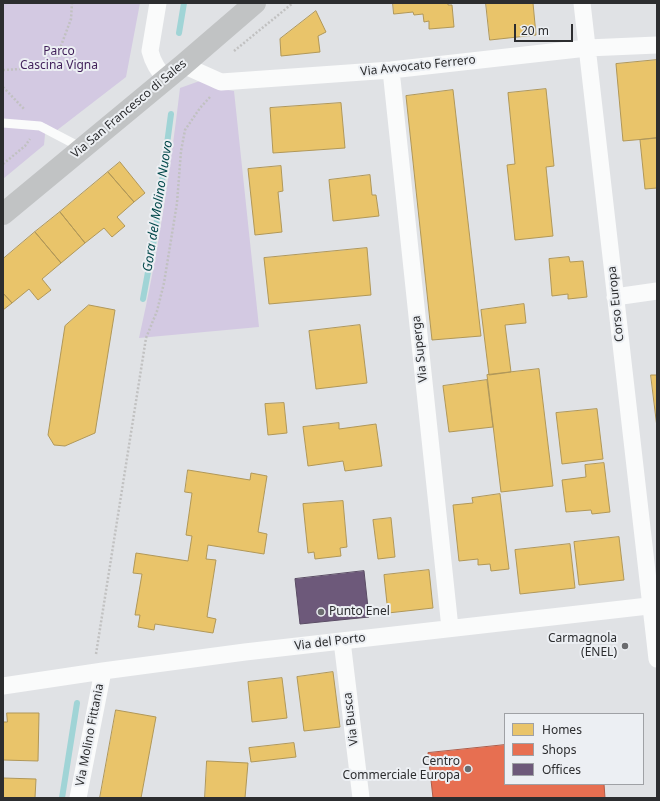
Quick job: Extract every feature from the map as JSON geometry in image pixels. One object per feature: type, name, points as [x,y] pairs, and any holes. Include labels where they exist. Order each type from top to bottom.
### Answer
[{"type":"main road","name":"Via San Francesco di Sales","points":[[3,214],[183,65],[255,3]]},
{"type":"street","points":[[158,3],[150,51],[157,69],[166,79]]},
{"type":"street","name":"Corso Europa","points":[[582,3],[615,297],[654,605],[657,659]]},
{"type":"street","name":"Via Avvocato Ferrero","points":[[183,65],[221,81],[391,70],[587,48],[657,45]]},
{"type":"street","name":"Via Superga","points":[[391,70],[450,628]]},
{"type":"street","points":[[615,297],[657,291]]},
{"type":"street","name":"Via del Porto","points":[[3,686],[98,672],[342,641],[654,605]]},
{"type":"street","name":"Via Busca","points":[[342,641],[361,798]]},
{"type":"street","name":"Via Molino Fittania","points":[[78,798],[98,672]]},
{"type":"lane","points":[[3,123],[40,126],[82,148]]},
{"type":"path","points":[[3,70],[53,68],[71,19],[72,3]]},
{"type":"path","points":[[98,672],[146,338],[157,311],[164,283],[177,203],[181,151],[185,130],[200,108],[213,94],[221,81]]},
{"type":"path","points":[[3,87],[40,126],[24,146],[3,164]]},
{"type":"green space","name":"Parco Cascina Vigna","points":[[3,3],[140,3],[126,77],[56,131],[46,124],[44,145],[3,179]]},
{"type":"green space","points":[[208,78],[213,88],[234,91],[259,327],[139,338],[163,213],[180,88]]},
{"type":"building: Homes","points":[[393,3],[448,3],[448,5],[452,5],[454,27],[429,29],[429,21],[424,22],[423,14],[414,15],[413,12],[394,14]]},
{"type":"building: Homes","points":[[486,3],[533,3],[536,35],[490,40]]},
{"type":"building: Homes","points":[[316,11],[326,32],[318,36],[320,52],[281,56],[280,39]]},
{"type":"building: Homes","points":[[657,60],[657,138],[623,141],[616,64]]},
{"type":"building: Homes","points":[[546,89],[554,166],[546,167],[553,236],[515,240],[507,165],[515,164],[508,93]]},
{"type":"building: Homes","points":[[453,90],[481,336],[432,340],[406,96]]},
{"type":"building: Homes","points":[[341,103],[345,148],[273,153],[270,108]]},
{"type":"building: Homes","points":[[657,138],[657,188],[645,189],[640,140]]},
{"type":"building: Homes","points":[[120,162],[145,193],[134,202],[108,172]]},
{"type":"building: Homes","points":[[281,166],[283,191],[278,192],[282,232],[255,235],[248,169]]},
{"type":"building: Homes","points":[[108,172],[134,202],[117,217],[125,226],[112,237],[104,228],[85,243],[60,212]]},
{"type":"building: Homes","points":[[370,175],[372,195],[376,195],[379,216],[333,221],[329,180]]},
{"type":"building: Homes","points":[[60,212],[85,243],[61,263],[35,232]]},
{"type":"building: Homes","points":[[35,232],[61,263],[42,279],[51,290],[38,300],[29,289],[12,303],[3,293],[3,259]]},
{"type":"building: Homes","points":[[367,248],[371,295],[269,304],[264,258]]},
{"type":"building: Homes","points":[[569,257],[570,262],[583,261],[587,297],[568,299],[568,294],[552,296],[549,259]]},
{"type":"building: Homes","points":[[3,293],[12,303],[3,310]]},
{"type":"building: Homes","points":[[524,304],[526,323],[505,325],[511,372],[489,375],[481,310]]},
{"type":"building: Homes","points":[[89,305],[115,310],[95,433],[65,446],[54,445],[48,435],[65,326]]},
{"type":"building: Homes","points":[[360,325],[367,383],[316,389],[309,331]]},
{"type":"building: Homes","points":[[539,369],[553,486],[501,492],[487,375]]},
{"type":"building: Homes","points":[[651,375],[657,375],[657,427]]},
{"type":"building: Homes","points":[[487,380],[493,427],[449,432],[443,386]]},
{"type":"building: Homes","points":[[284,403],[287,433],[268,435],[265,404]]},
{"type":"building: Homes","points":[[597,409],[603,459],[562,464],[556,413]]},
{"type":"building: Homes","points":[[339,423],[339,429],[376,424],[382,466],[345,471],[343,461],[308,466],[303,427]]},
{"type":"building: Homes","points":[[604,463],[610,512],[592,514],[591,510],[566,512],[562,480],[586,477],[585,465]]},
{"type":"building: Homes","points":[[188,470],[250,480],[251,473],[267,476],[258,532],[267,534],[264,554],[208,545],[206,559],[216,560],[207,617],[216,619],[213,633],[155,624],[154,630],[138,627],[140,615],[135,615],[142,574],[133,573],[136,553],[188,561],[192,536],[186,535],[192,493],[185,492]]},
{"type":"building: Homes","points":[[500,494],[509,569],[491,571],[490,564],[478,565],[478,559],[459,561],[453,505],[473,503],[472,498]]},
{"type":"building: Homes","points":[[343,501],[347,547],[340,548],[341,556],[315,559],[314,552],[308,553],[303,504]]},
{"type":"building: Homes","points":[[391,518],[395,557],[378,559],[373,520]]},
{"type":"building: Homes","points":[[619,537],[624,580],[579,585],[574,542]]},
{"type":"building: Homes","points":[[570,544],[575,588],[520,594],[515,550]]},
{"type":"building: Homes","points":[[429,570],[433,608],[388,613],[384,575]]},
{"type":"building: Homes","points":[[333,672],[340,727],[304,731],[297,677]]},
{"type":"building: Homes","points":[[282,678],[287,718],[252,722],[248,682]]},
{"type":"building: Homes","points":[[116,710],[156,717],[141,798],[100,798]]},
{"type":"building: Homes","points":[[7,713],[39,713],[38,761],[3,760],[3,722],[7,722]]},
{"type":"building: Homes","points":[[294,743],[296,757],[251,762],[249,748]]},
{"type":"building: Homes","points":[[207,761],[248,763],[245,798],[205,798]]},
{"type":"building: Homes","points":[[3,778],[36,779],[35,798],[3,798]]},
{"type":"building: Shops","name":"Centro Commerciale Europa","points":[[504,745],[504,785],[604,785],[605,798],[433,798],[428,753]]},
{"type":"building: Offices","points":[[364,571],[369,617],[300,624],[295,579]]},
{"type":"waterway","name":"Gora del Molino Nuovo","points":[[179,33],[184,3]]},
{"type":"waterway","name":"Gora del Molino Nuovo","points":[[143,299],[155,234],[171,114]]},
{"type":"waterway","name":"Gora del Molino Nuovo","points":[[62,798],[77,703]]},
{"type":"place","name":"Punto Enel","points":[[321,612]]},
{"type":"place","name":"Carmagnola (ENEL)","points":[[625,646]]},
{"type":"place","name":"Centro Commerciale Europa","points":[[468,769]]}]
